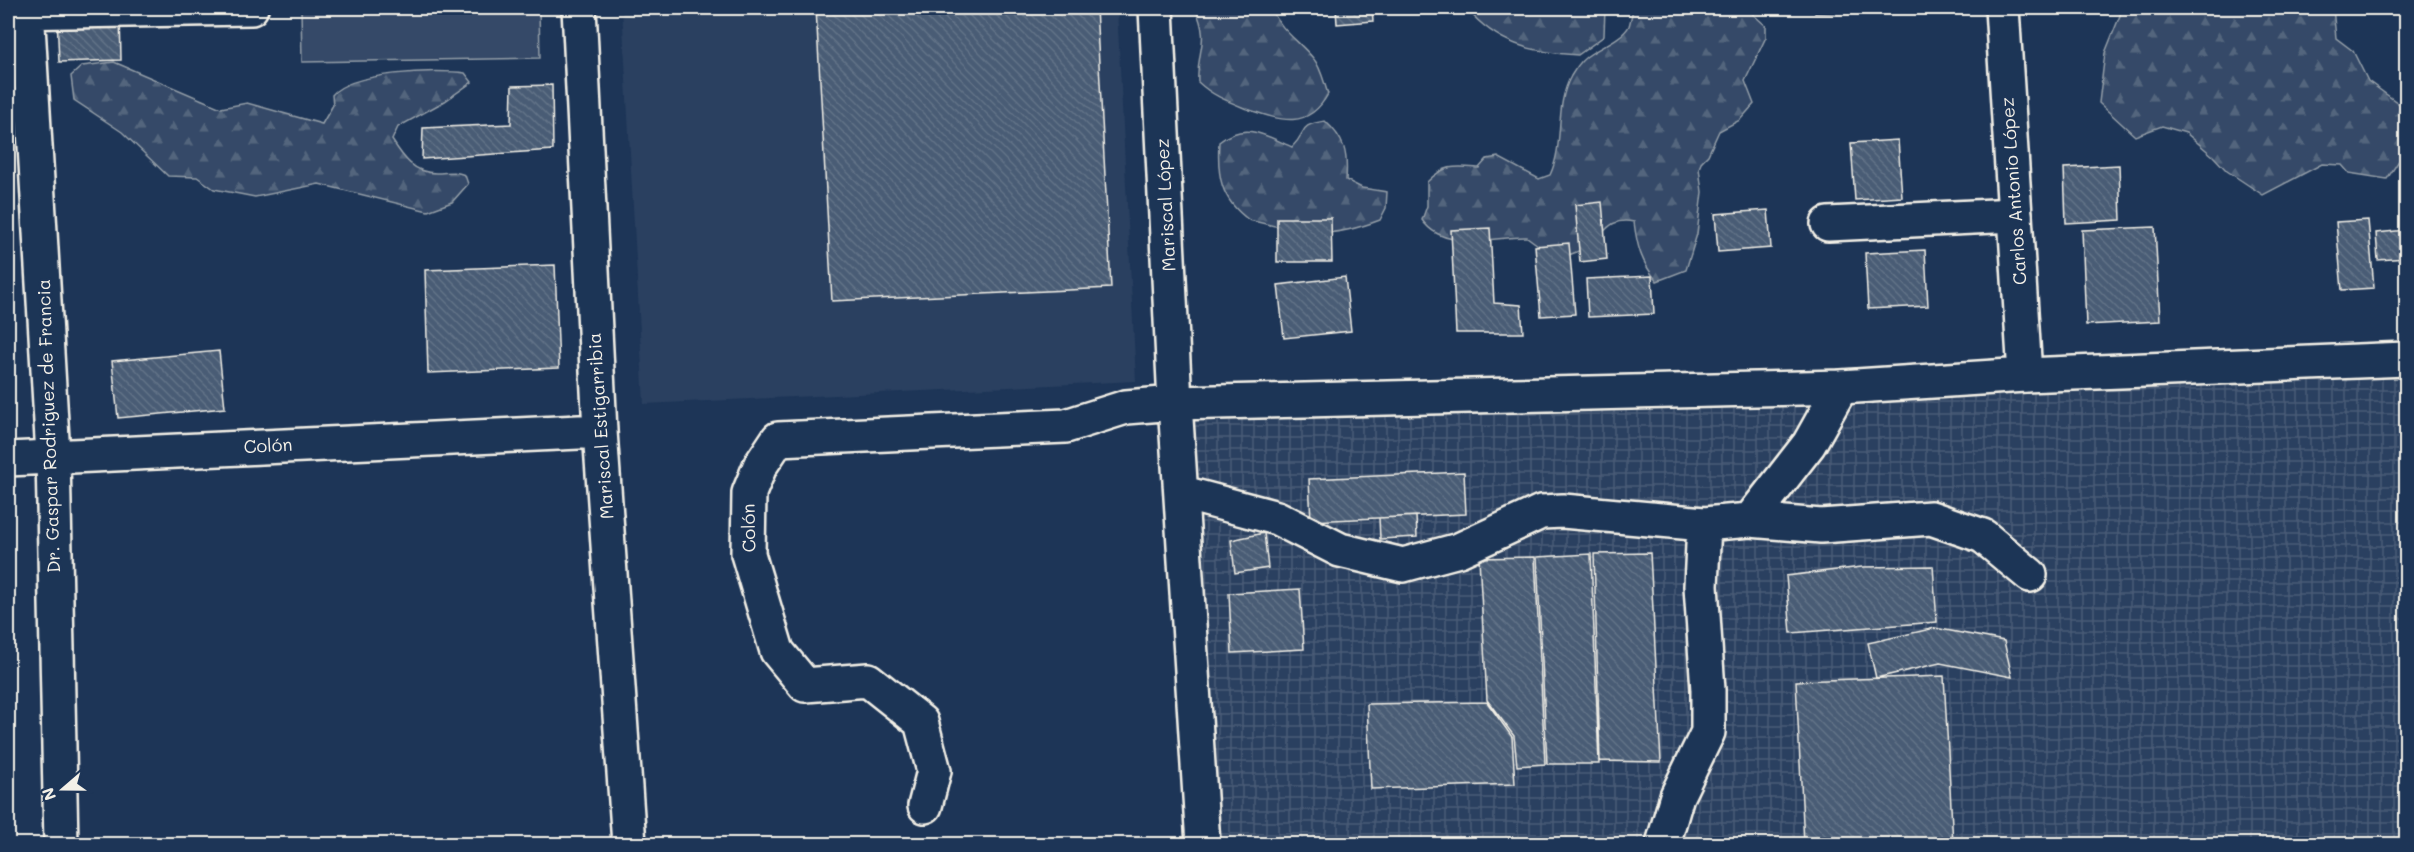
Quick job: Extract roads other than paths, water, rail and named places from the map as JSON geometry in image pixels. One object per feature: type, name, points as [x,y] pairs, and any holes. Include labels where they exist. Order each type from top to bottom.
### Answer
[{"type":"street","points":[[21,11],[251,8]]},
{"type":"street","name":"Mariscal Estigarribia","points":[[579,8],[600,431],[629,844]]},
{"type":"street","name":"Mariscal López","points":[[1156,8],[1175,404],[1183,493],[1203,844]]},
{"type":"street","name":"Carlos Antonio López","points":[[2002,8],[2025,375]]},
{"type":"street","name":"Dr. Gaspar Rodriguez de Francia","points":[[21,11],[53,456],[61,844]]},
{"type":"street","points":[[1828,224],[2015,215]]},
{"type":"street","points":[[1175,404],[1841,387],[2025,375],[2406,359]]},
{"type":"street","points":[[1750,520],[1809,444],[1841,387]]},
{"type":"street","name":"Colón","points":[[925,806],[934,771],[921,722],[868,680],[806,685],[777,651],[748,554],[749,493],[759,466],[778,439],[1066,426],[1126,406],[1175,404]]},
{"type":"street","name":"Colón","points":[[8,459],[600,431]]},
{"type":"street","points":[[1183,493],[1277,518],[1340,550],[1403,565],[1459,550],[1541,512],[1563,511],[1704,524],[1750,520],[1821,526],[1932,518],[1983,536],[2030,575]]},
{"type":"street","points":[[1663,844],[1677,796],[1708,732],[1708,690],[1701,586],[1704,524]]}]
